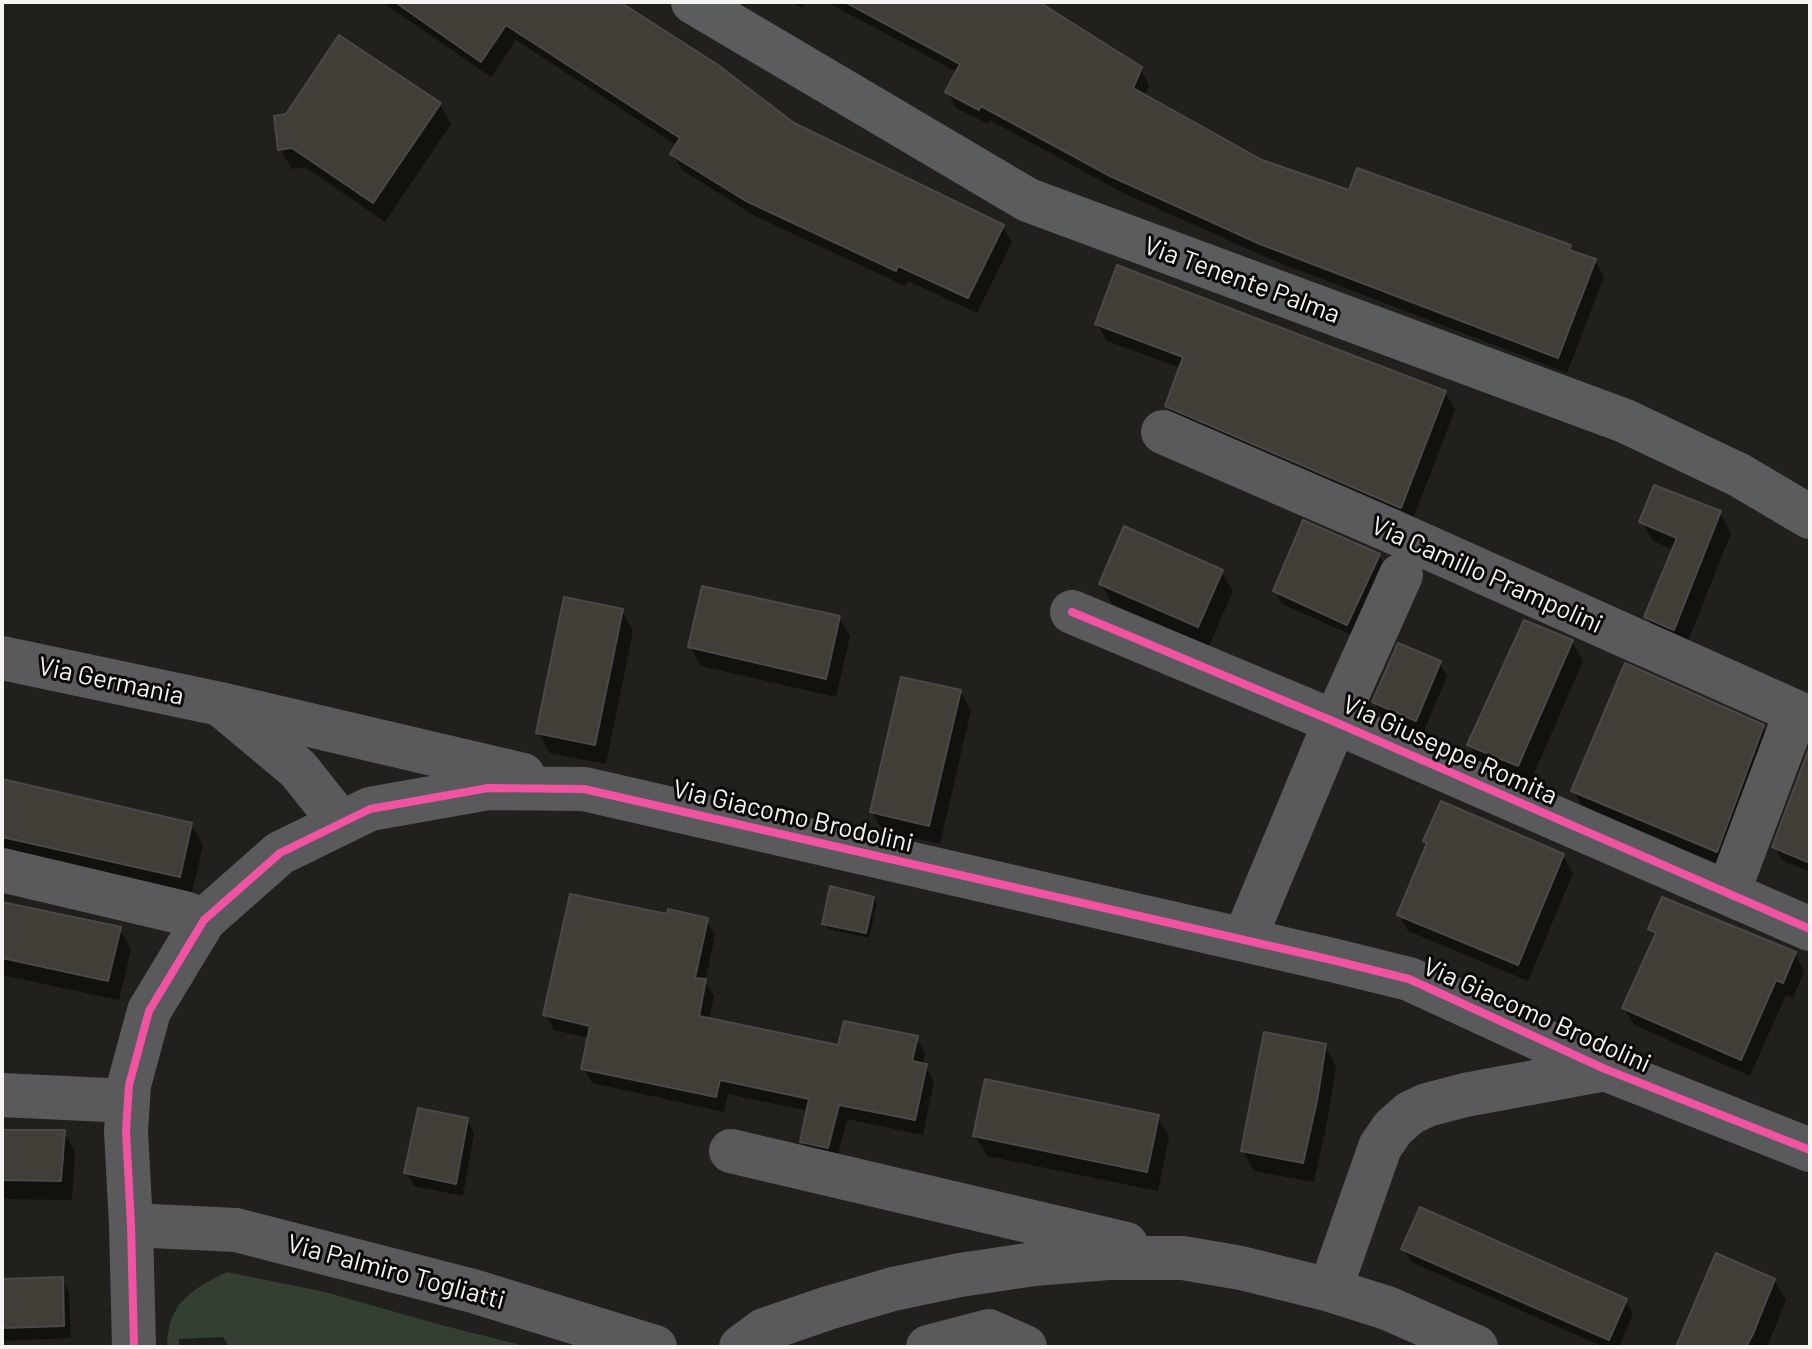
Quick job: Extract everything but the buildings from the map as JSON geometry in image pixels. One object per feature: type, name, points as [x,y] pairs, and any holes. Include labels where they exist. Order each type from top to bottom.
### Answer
[{"type":"main road","name":"Via Tenente Palma","points":[[693,2],[1028,200],[1625,421],[1739,475],[1810,517]]},
{"type":"street","name":"Via Camillo Prampolini","points":[[1163,432],[1803,716]]},
{"type":"street","name":"Via Giuseppe Romita","points":[[1244,940],[1335,722],[1401,575]]},
{"type":"street","name":"Via Giuseppe Romita","points":[[1072,612],[1335,722],[1810,929]]},
{"type":"street","name":"Via Germania","points":[[2,658],[220,704],[584,789]]},
{"type":"street","points":[[220,704],[356,816],[385,742]]},
{"type":"street","points":[[1728,893],[1803,716]]},
{"type":"street","name":"Via Giacomo Brodolini","points":[[134,1347],[126,1131],[129,1085],[149,1011],[204,920],[280,853],[356,816],[488,788],[584,789],[1409,979],[1605,1069],[1810,1150]]},
{"type":"street","points":[[2,870],[204,920]]},
{"type":"street","points":[[1330,1290],[1380,1147],[1393,1128],[1410,1113],[1465,1095],[1605,1069]]},
{"type":"street","points":[[2,1095],[128,1101]]},
{"type":"street","points":[[731,1151],[1330,1290],[1387,1308],[1476,1347]]},
{"type":"street","name":"Via Palmiro Togliatti","points":[[131,1225],[236,1230],[473,1291],[655,1347]]},
{"type":"street","points":[[741,1347],[764,1330],[828,1308],[893,1289],[960,1275],[1034,1264],[1108,1258],[1183,1258]]},
{"type":"street","points":[[928,1347],[989,1331],[1025,1347]]},
{"type":"green space","points":[[227,1272],[325,1292],[529,1347],[167,1347],[172,1319],[184,1299]]},
{"type":"cycle path","points":[[1072,612],[1335,722],[1810,929]]},
{"type":"cycle path","points":[[134,1347],[126,1131],[129,1085],[149,1011],[204,920],[280,853],[370,809],[488,788],[584,789],[1409,979],[1605,1069],[1810,1150]]}]
